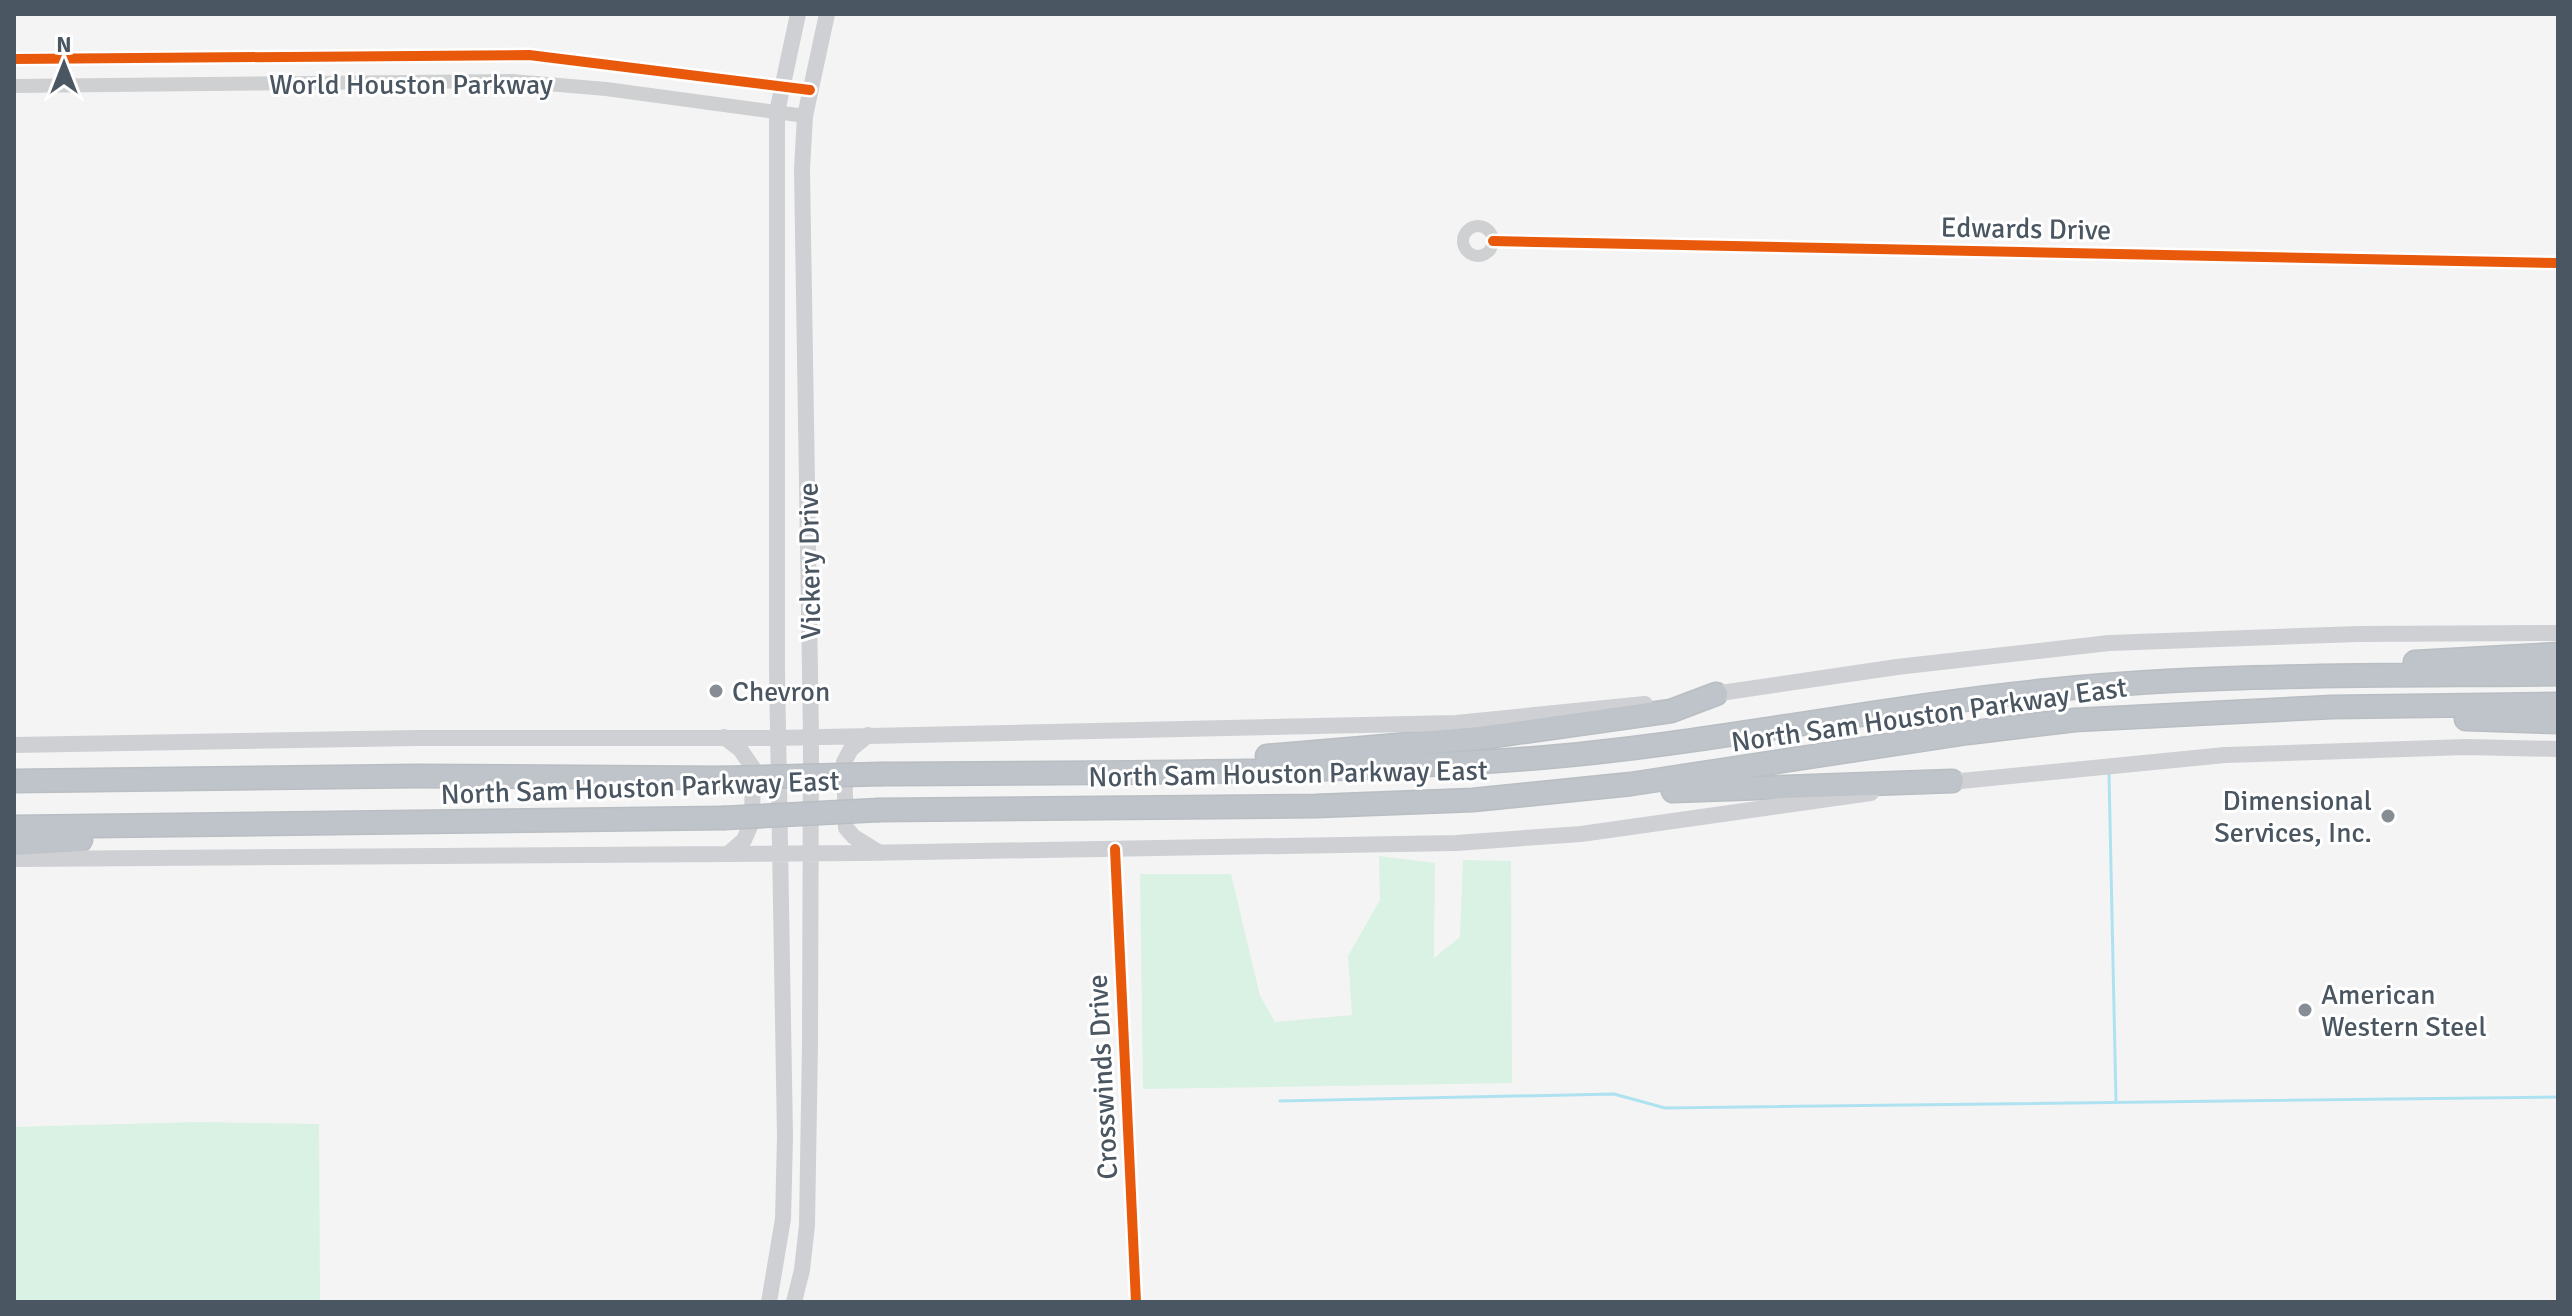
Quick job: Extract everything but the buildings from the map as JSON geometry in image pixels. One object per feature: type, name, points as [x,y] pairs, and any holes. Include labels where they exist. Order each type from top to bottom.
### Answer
[{"type":"highway","points":[[2151,682],[2558,654]]},
{"type":"highway","name":"North Sam Houston Parkway East","points":[[14,781],[415,776],[720,778],[1410,766],[1571,756],[1954,700],[2151,682],[2558,674]]},
{"type":"highway","points":[[1105,772],[1480,738],[1671,711],[1716,694]]},
{"type":"highway","name":"North Sam Houston Parkway East","points":[[14,827],[723,818],[879,810],[1329,806],[1520,796],[1689,776],[2022,726],[2225,711],[2558,704]]},
{"type":"highway","points":[[2225,711],[2558,722]]},
{"type":"highway","points":[[1520,796],[1952,781]]},
{"type":"highway","points":[[14,844],[236,830],[446,822]]},
{"type":"main road","name":"Vickery Drive","points":[[769,1302],[783,1219],[785,1042],[778,738],[777,112],[798,14]]},
{"type":"main road","name":"Vickery Drive","points":[[794,1302],[802,1270],[807,1225],[810,1043],[811,736],[802,169],[805,116],[827,14]]},
{"type":"main road","points":[[777,243],[804,243]]},
{"type":"main road","points":[[776,403],[807,403]]},
{"type":"main road","name":"North Sam Houston Parkway East","points":[[14,745],[778,738],[1456,723],[1647,704],[1897,667],[2109,643],[2358,634],[2558,633]]},
{"type":"main road","points":[[868,735],[851,749],[844,762],[846,828],[854,837],[880,853]]},
{"type":"main road","points":[[724,737],[740,749],[753,768],[752,822],[744,840],[728,854]]},
{"type":"main road","points":[[14,859],[880,853],[1456,843],[1581,834],[1952,781],[2225,755],[2466,747],[2558,749]]},
{"type":"main road","points":[[785,1042],[810,1043]]},
{"type":"street","points":[[451,55],[451,80]]},
{"type":"street","name":"World Houston Parkway","points":[[14,59],[529,55],[810,90]]},
{"type":"street","points":[[253,57],[253,83]]},
{"type":"street","points":[[77,58],[78,85]]},
{"type":"street","points":[[606,89],[608,64]]},
{"type":"street","name":"World Houston Parkway","points":[[14,86],[451,80],[527,82],[606,89],[805,116]]},
{"type":"street","name":"Edwards Drive","points":[[1493,241],[2558,263]]},
{"type":"street","name":"Crosswinds Drive","points":[[1115,849],[1136,1302]]},
{"type":"green space","points":[[1379,856],[1435,863],[1434,958],[1460,937],[1463,860],[1511,861],[1512,1083],[1143,1089],[1140,874],[1231,874],[1260,996],[1275,1022],[1352,1015],[1348,956],[1380,900]]},
{"type":"green space","points":[[198,1122],[319,1124],[320,1302],[14,1302],[14,1127]]},
{"type":"waterway","points":[[2109,774],[2116,1102]]},
{"type":"waterway","points":[[1280,1101],[1614,1094],[1665,1108],[2558,1097]]},
{"type":"cycle path","points":[[14,59],[529,55],[810,90]]},
{"type":"cycle path","points":[[1493,241],[2558,263]]},
{"type":"cycle path","points":[[1115,849],[1136,1302]]},
{"type":"place","name":"Chevron","points":[[716,691]]},
{"type":"place","name":"Dimensional Services, Inc.","points":[[2388,816]]},
{"type":"place","name":"American Western Steel","points":[[2305,1010]]}]
